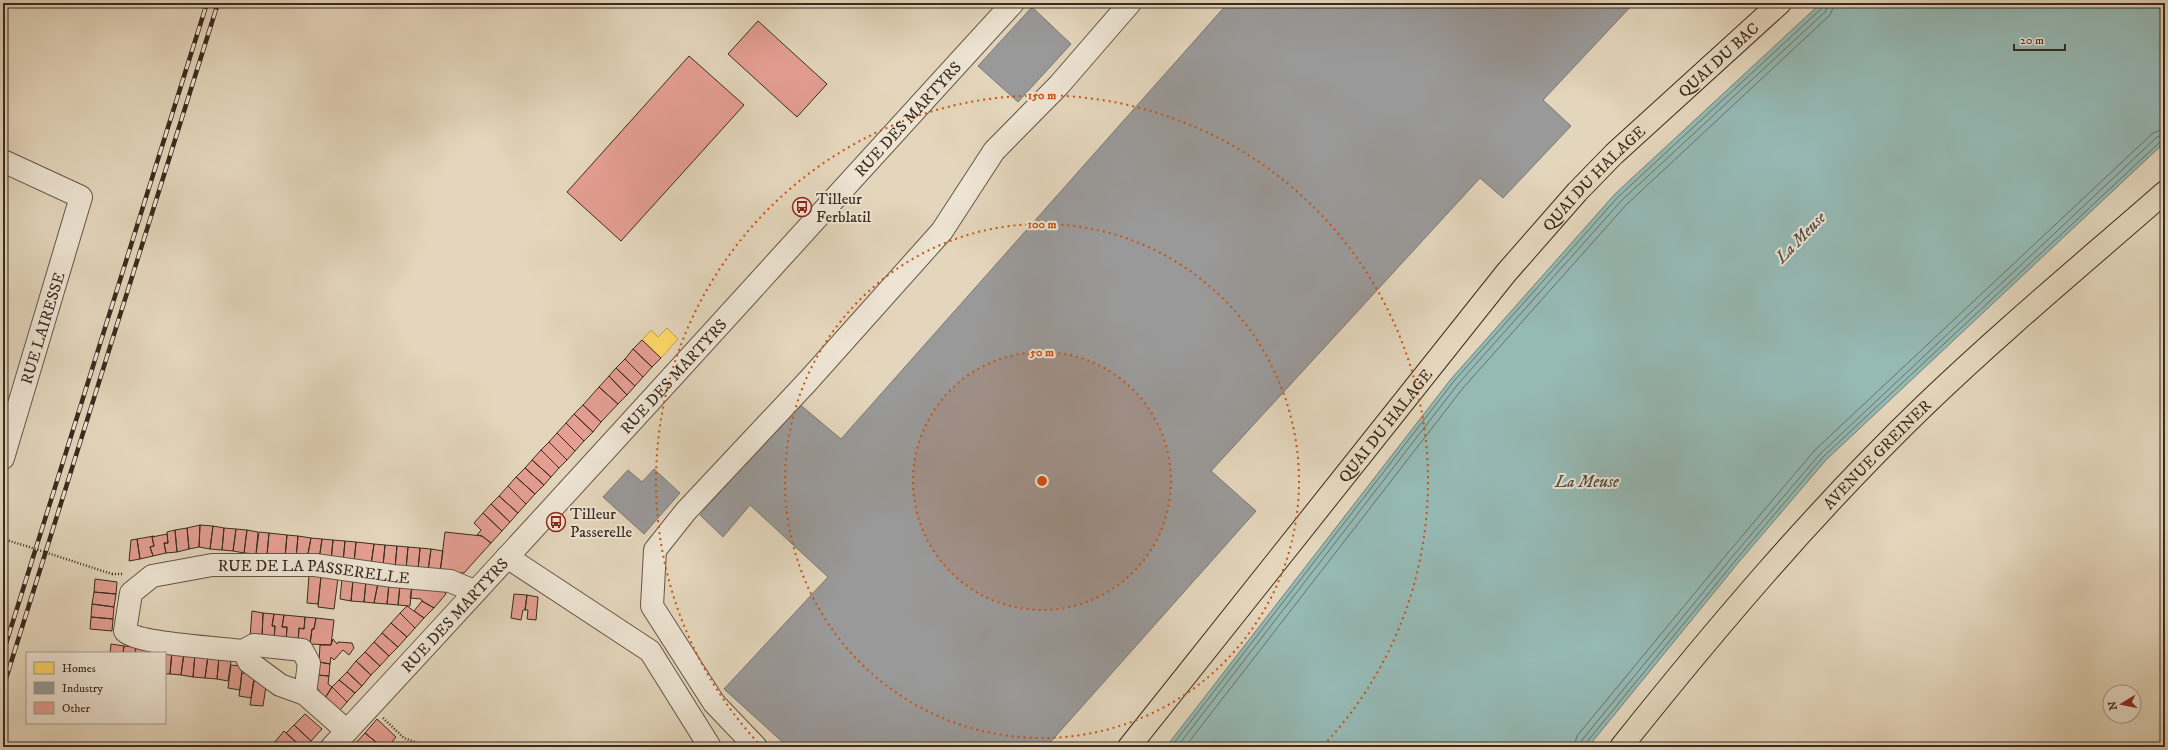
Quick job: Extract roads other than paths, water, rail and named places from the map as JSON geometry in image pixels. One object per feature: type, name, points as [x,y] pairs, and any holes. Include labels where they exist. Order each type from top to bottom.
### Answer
[{"type":"main road","name":"QUAI DU BAC","points":[[1655,116],[1780,3]]},
{"type":"main road","name":"QUAI DU HALAGE","points":[[1129,747],[1506,273],[1577,192],[1655,116]]},
{"type":"main road","name":"AVENUE GREINER","points":[[1621,747],[1726,619],[1859,471],[1953,379],[2165,192]]},
{"type":"street","name":"RUE DES MARTYRS","points":[[332,747],[371,707],[474,591],[507,557],[1013,3]]},
{"type":"street","points":[[756,747],[714,703],[652,606],[655,550],[686,511],[808,380],[942,231],[994,151],[1058,85],[1130,3]]},
{"type":"street","name":"RUE LAIRESSE","points":[[3,161],[81,197],[3,458]]},
{"type":"street","points":[[507,557],[650,651],[710,747]]},
{"type":"street","name":"RUE DE LA PASSERELLE","points":[[243,651],[157,641],[129,636],[125,631],[131,593],[152,576],[212,565],[315,565],[386,575],[450,581],[474,591]]},
{"type":"street","points":[[305,694],[309,663],[302,650],[254,645],[243,651],[249,662],[280,684],[305,694],[347,731]]},
{"type":"water","name":"La Meuse","points":[[1821,3],[2165,3],[2165,142],[1826,460],[1738,563],[1588,747],[1166,747],[1451,379],[1615,194]]},
{"type":"railway","points":[[3,653],[207,3]]},
{"type":"railway","points":[[3,688],[218,3]]},
{"type":"place","name":"Tilleur Ferblatil","points":[[802,207]]},
{"type":"place","name":"Tilleur Passerelle","points":[[556,522]]}]
